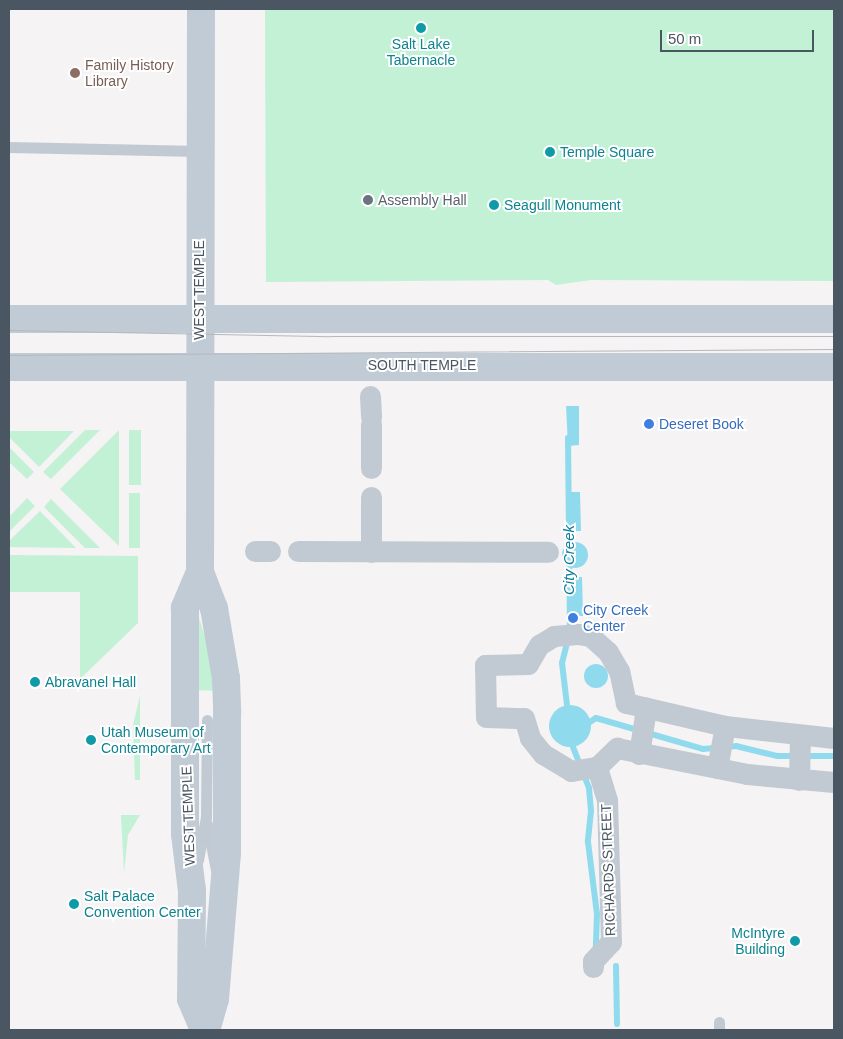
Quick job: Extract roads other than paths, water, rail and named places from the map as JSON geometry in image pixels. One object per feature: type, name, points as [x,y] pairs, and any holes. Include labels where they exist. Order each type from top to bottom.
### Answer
[{"type":"street","name":"WEST TEMPLE","points":[[201,9],[200,572],[185,616],[185,834],[192,891],[191,999],[205,1030]]},
{"type":"street","points":[[9,319],[834,319]]},
{"type":"street","name":"SOUTH TEMPLE","points":[[9,368],[834,367]]},
{"type":"street","points":[[371,412],[371,552]]},
{"type":"street","points":[[298,551],[548,552]]},
{"type":"street","name":"WEST TEMPLE","points":[[200,572],[214,608],[226,678],[222,903],[215,999],[205,1030]]},
{"type":"street","points":[[834,743],[735,734],[641,711],[626,703],[619,671],[608,652],[590,636],[554,636],[539,645],[528,664],[485,664],[486,717],[524,718],[530,738],[555,763],[571,771],[597,767],[618,748],[633,748],[834,776]]},
{"type":"street","points":[[641,711],[800,738],[834,738]]},
{"type":"street","points":[[633,748],[641,711]]},
{"type":"street","points":[[717,768],[725,726]]},
{"type":"street","points":[[800,738],[800,780]]},
{"type":"street","points":[[633,748],[717,768],[800,780],[834,782]]},
{"type":"street","name":"RICHARDS STREET","points":[[593,966],[593,961],[611,942],[607,800],[597,767]]},
{"type":"lane","points":[[9,147],[200,151]]},
{"type":"lane","points":[[192,891],[206,817],[207,720]]},
{"type":"lane","points":[[206,817],[222,903]]},
{"type":"water","points":[[566,406],[579,406],[579,445],[568,446]]},
{"type":"water","points":[[569,492],[580,492],[581,531],[569,531]]},
{"type":"water","points":[[575,542],[584,546],[588,555],[584,564],[575,568],[566,564],[562,555],[566,546]]},
{"type":"water","points":[[569,577],[582,577],[583,616],[570,616]]},
{"type":"water","points":[[596,664],[601,665],[607,671],[607,681],[601,687],[596,688],[591,687],[585,681],[584,676],[585,671],[591,665]]},
{"type":"water","points":[[570,705],[585,711],[591,726],[585,741],[570,747],[555,741],[549,726],[555,711]]},
{"type":"waterway","name":"City Creek","points":[[567,705],[562,663],[570,630],[568,438]]},
{"type":"waterway","points":[[590,722],[596,718],[703,749],[736,746],[777,756],[834,756]]},
{"type":"waterway","name":"City Creek","points":[[573,747],[589,788],[591,811],[588,842],[597,914],[596,949]]},
{"type":"waterway","name":"City Creek","points":[[616,966],[617,1024]]},
{"type":"tram line","points":[[9,330],[330,336],[834,336]]},
{"type":"tram line","points":[[9,355],[834,349]]},
{"type":"place","name":"Salt Lake Tabernacle","points":[[421,28]]},
{"type":"place","name":"Family History Library","points":[[75,73]]},
{"type":"place","name":"Temple Square","points":[[550,152]]},
{"type":"place","name":"Assembly Hall","points":[[368,200]]},
{"type":"place","name":"Seagull Monument","points":[[494,205]]},
{"type":"place","name":"Deseret Book","points":[[649,424]]},
{"type":"place","name":"City Creek Center","points":[[573,618]]},
{"type":"place","name":"Abravanel Hall","points":[[35,682]]},
{"type":"place","name":"Utah Museum of Contemporary Art","points":[[91,740]]},
{"type":"place","name":"Salt Palace Convention Center","points":[[74,904]]},
{"type":"place","name":"McIntyre Building","points":[[795,941]]}]
